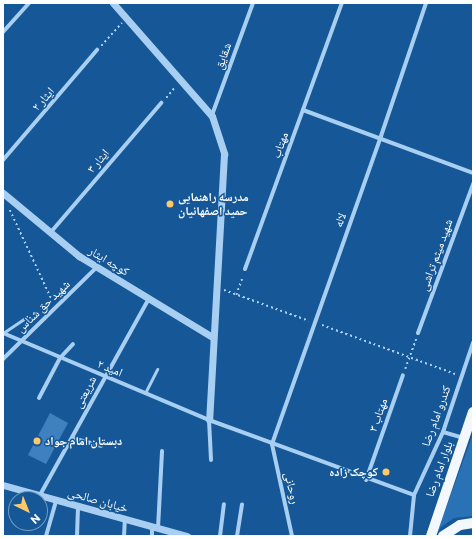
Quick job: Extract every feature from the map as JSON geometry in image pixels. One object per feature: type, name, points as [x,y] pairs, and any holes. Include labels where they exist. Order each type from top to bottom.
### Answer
[{"type":"main road","name":"بلوار امام رضا","points":[[431,536],[473,412]]},
{"type":"main road","points":[[443,536],[460,525],[473,523]]},
{"type":"street","points":[[3,32],[28,3]]},
{"type":"street","points":[[113,3],[212,116],[224,154],[212,337],[209,420],[211,460]]},
{"type":"street","name":"شقایق","points":[[212,116],[253,3]]},
{"type":"street","name":"مهتاب","points":[[245,269],[342,3]]},
{"type":"street","name":"لاله","points":[[272,444],[380,139],[426,3]]},
{"type":"street","name":"ایثار ۲","points":[[3,160],[98,50]]},
{"type":"street","name":"ایثار ۳","points":[[51,232],[161,103]]},
{"type":"street","points":[[303,110],[473,172]]},
{"type":"street","name":"شهید میثم تراشی","points":[[418,333],[473,184]]},
{"type":"street","name":"کوچه ایثار","points":[[3,193],[97,267],[212,337]]},
{"type":"street","name":"شهید حق شناس","points":[[3,359],[97,267]]},
{"type":"street","name":"شریعتی","points":[[42,491],[149,298]]},
{"type":"street","name":"امید ۲","points":[[3,333],[209,420]]},
{"type":"street","name":"کندرو امام رضا","points":[[410,536],[414,495],[443,432],[473,343]]},
{"type":"street","points":[[39,398],[60,358],[73,344]]},
{"type":"street","name":"مهتاب ۳","points":[[366,480],[403,375]]},
{"type":"street","points":[[209,420],[366,480],[414,495]]},
{"type":"street","points":[[443,432],[464,438]]},
{"type":"street","points":[[72,438],[101,446]]},
{"type":"street","name":"روحانی","points":[[272,444],[292,536]]},
{"type":"street","points":[[152,536],[155,527],[162,451]]},
{"type":"street","name":"خیابان صالحی","points":[[3,485],[25,491]]},
{"type":"street","name":"خیابان صالحی","points":[[48,498],[186,536]]},
{"type":"street","points":[[46,536],[56,500]]},
{"type":"street","points":[[220,536],[224,504]]},
{"type":"street","points":[[237,536],[242,504]]},
{"type":"street","points":[[77,536],[78,506]]},
{"type":"street","points":[[124,536],[125,519]]},
{"type":"lane","points":[[3,333],[27,317]]},
{"type":"lane","points":[[145,393],[157,370]]},
{"type":"path","points":[[98,50],[126,19]]},
{"type":"path","points":[[161,103],[180,81]]},
{"type":"path","points":[[10,210],[56,308]]},
{"type":"path","points":[[236,295],[245,269]]},
{"type":"path","points":[[215,287],[461,376]]},
{"type":"path","points":[[403,375],[418,333]]},
{"type":"shaded area","points":[[473,434],[473,516],[454,518],[441,527],[436,535]]},
{"type":"building","points":[[50,413],[68,423],[46,464],[28,455]]},
{"type":"place","name":"مدرسه راهنمایی حمید اصفهانیان","points":[[170,204]]},
{"type":"place","name":"دبستان امام جواد","points":[[37,441]]},
{"type":"place","name":"کوچک زاده","points":[[386,472]]}]
